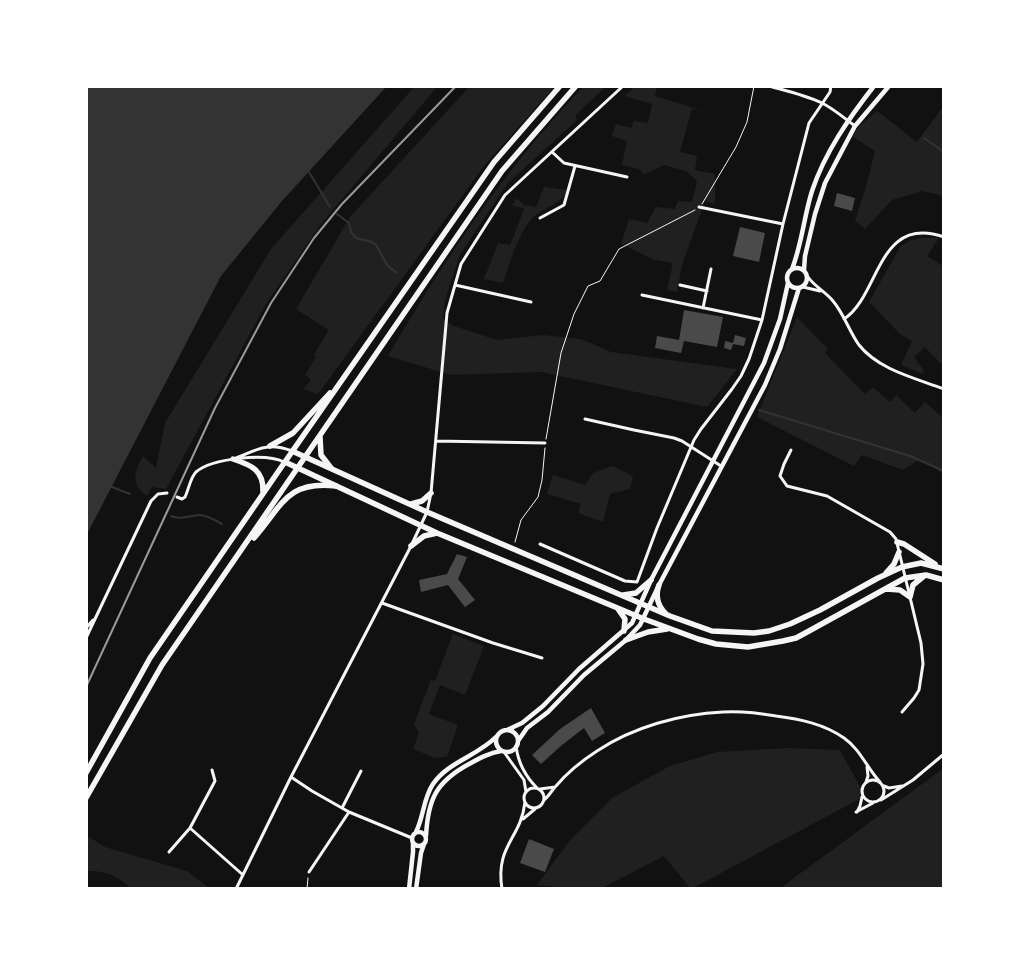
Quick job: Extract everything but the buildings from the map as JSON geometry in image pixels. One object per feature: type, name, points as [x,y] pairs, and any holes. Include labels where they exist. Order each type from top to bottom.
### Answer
[{"type":"main road","points":[[86,772],[150,658],[292,451],[494,162],[560,86]]},
{"type":"main road","points":[[86,798],[162,665],[297,468],[502,171],[576,86]]},
{"type":"main road","points":[[270,446],[293,434],[323,399],[337,387]]},
{"type":"main road","points":[[320,435],[321,455],[331,468]]},
{"type":"main road","points":[[292,451],[621,596],[697,627],[724,633],[769,631],[790,624],[902,567],[921,563],[943,568]]},
{"type":"main road","points":[[233,460],[247,465],[258,472],[263,481],[263,494]]},
{"type":"main road","points":[[285,462],[437,533],[669,629],[716,644],[736,647],[768,645],[796,638],[905,578],[926,576],[944,580]]},
{"type":"main road","points":[[236,559],[291,494],[299,488],[336,486]]},
{"type":"main road","points":[[410,504],[422,501],[431,493]]},
{"type":"main road","points":[[412,546],[424,536],[437,533]]},
{"type":"main road","points":[[897,542],[904,544],[943,568]]},
{"type":"main road","points":[[878,578],[891,568],[899,552]]},
{"type":"main road","points":[[883,589],[900,590],[910,597],[914,583],[926,576]]},
{"type":"main road","points":[[621,596],[636,593],[651,580]]},
{"type":"main road","points":[[659,585],[657,595],[659,603],[664,612],[670,616]]},
{"type":"main road","points":[[617,607],[625,619],[624,631]]},
{"type":"main road","points":[[626,640],[648,632],[669,629]]},
{"type":"street","points":[[236,889],[291,777],[412,546],[427,512],[431,493],[447,313],[461,264],[504,195],[623,86]]},
{"type":"street","points":[[769,86],[793,92],[822,103],[855,126]]},
{"type":"street","points":[[540,544],[625,581],[637,582],[691,446],[701,429],[741,376],[762,320],[783,224],[810,123],[830,92],[831,86]]},
{"type":"street","points":[[408,889],[412,840],[420,826],[426,797],[437,779],[452,766],[485,747],[501,732],[522,723],[536,712],[579,669],[632,623],[651,580],[764,363],[780,319],[788,274],[792,269],[816,179],[848,120],[874,86]]},
{"type":"street","points":[[804,270],[805,256],[821,194],[838,157],[855,126],[889,86]]},
{"type":"street","points":[[552,152],[564,163],[627,177]]},
{"type":"street","points":[[540,218],[564,205],[575,166]]},
{"type":"street","points":[[699,207],[783,224]]},
{"type":"street","points":[[844,318],[855,308],[895,244],[905,238],[918,235],[931,234],[944,237]]},
{"type":"street","points":[[792,269],[798,267],[804,270],[808,277],[832,299],[860,346],[878,361],[890,368],[944,389]]},
{"type":"street","points":[[703,308],[711,269]]},
{"type":"street","points":[[416,889],[429,815],[434,797],[445,779],[489,754],[511,751],[527,728],[548,712],[584,675],[638,629],[772,369],[801,288],[806,284],[808,277]]},
{"type":"street","points":[[788,282],[793,287],[823,292]]},
{"type":"street","points":[[680,285],[706,291]]},
{"type":"street","points":[[455,286],[531,302]]},
{"type":"street","points":[[642,295],[762,320]]},
{"type":"street","points":[[585,418],[674,438],[691,446],[721,466]]},
{"type":"street","points":[[436,440],[545,443]]},
{"type":"street","points":[[233,460],[270,446],[292,451]]},
{"type":"street","points":[[791,450],[780,476],[787,486],[827,496],[890,532],[897,542],[921,643],[923,664],[919,690],[902,712]]},
{"type":"street","points":[[176,497],[182,499],[185,497],[194,475],[200,469],[211,465],[233,460],[264,457],[276,458],[285,462]]},
{"type":"street","points":[[86,638],[151,501],[158,494],[167,493]]},
{"type":"street","points":[[382,603],[493,643],[542,658]]},
{"type":"street","points":[[86,628],[97,616]]},
{"type":"street","points":[[502,889],[500,872],[502,857],[508,843],[520,822],[528,813],[540,806],[555,787],[596,752],[610,743],[665,722],[703,713],[742,712],[804,721],[839,734],[852,745],[881,784],[884,793],[881,800]]},
{"type":"street","points":[[507,730],[516,735],[518,740]]},
{"type":"street","points":[[496,737],[496,745],[503,751],[524,780],[526,792],[520,822]]},
{"type":"street","points":[[516,746],[519,760],[529,779],[544,795],[544,800]]},
{"type":"street","points":[[863,760],[868,776],[862,788],[860,806],[856,812],[881,800],[922,774],[944,754]]},
{"type":"street","points":[[170,852],[190,828],[216,781],[212,770]]},
{"type":"street","points":[[342,808],[361,771]]},
{"type":"street","points":[[291,777],[349,812],[412,840],[417,846],[424,844]]},
{"type":"street","points":[[866,782],[873,780],[889,788],[905,785]]},
{"type":"street","points":[[526,792],[531,788],[555,787]]},
{"type":"street","points":[[862,795],[866,800],[874,803]]},
{"type":"street","points":[[525,802],[529,807],[536,808]]},
{"type":"street","points":[[309,872],[349,812]]},
{"type":"street","points":[[190,828],[243,875]]},
{"type":"street","points":[[416,832],[422,832],[426,836]]},
{"type":"path","points":[[513,548],[521,520],[538,496],[542,480],[545,443],[561,353],[574,314],[588,286],[600,281],[619,249],[699,207],[736,147],[747,122],[754,86]]},
{"type":"path","points":[[308,889],[309,872]]},
{"type":"shaded area","points":[[86,86],[387,86],[282,201],[221,276],[86,536]]},
{"type":"shaded area","points":[[415,86],[438,86],[321,224],[266,304],[166,489],[152,487],[147,496],[138,487],[135,478],[143,456],[156,468],[165,423],[271,249]]},
{"type":"shaded area","points":[[470,86],[555,86],[484,166],[318,394],[303,389],[311,380],[305,375],[316,357],[314,354],[329,330],[296,309],[350,217]]},
{"type":"shaded area","points":[[584,86],[606,86],[575,116],[577,120],[508,183],[460,255],[445,300],[443,319],[454,326],[497,340],[543,335],[581,339],[611,352],[737,369],[707,407],[541,372],[451,375],[388,356],[431,285],[478,215],[528,149]]},
{"type":"shaded area","points":[[636,86],[657,86],[655,96],[706,112],[692,109],[680,152],[697,156],[695,170],[715,174],[715,204],[705,201],[682,265],[677,292],[667,290],[673,263],[655,260],[621,244],[629,219],[647,223],[656,207],[675,209],[678,201],[692,202],[697,181],[686,171],[664,165],[643,175],[641,170],[622,165],[627,141],[612,136],[616,124],[631,128],[634,121],[648,123],[652,104],[624,96]]},
{"type":"shaded area","points":[[942,108],[944,109],[944,196],[922,191],[892,200],[865,229],[855,221],[875,151],[853,137],[859,126],[877,111],[917,142]]},
{"type":"shaded area","points":[[544,187],[567,190],[564,196],[555,204],[533,217],[524,229],[503,283],[484,279],[498,243],[510,245],[524,209],[512,205],[517,198],[524,205],[536,207]]},
{"type":"shaded area","points":[[919,238],[939,238],[927,256],[944,267],[944,367],[925,347],[914,357],[924,371],[922,374],[901,365],[912,341],[900,334],[869,302],[900,247],[909,241]]},
{"type":"shaded area","points":[[797,317],[828,349],[825,353],[865,394],[873,387],[890,402],[896,395],[915,413],[925,402],[944,419],[944,474],[920,459],[903,470],[862,455],[854,466],[757,417]]},
{"type":"shaded area","points":[[612,466],[633,476],[630,489],[610,494],[603,522],[578,513],[581,504],[547,494],[553,475],[585,485],[593,473]]},
{"type":"shaded area","points":[[453,634],[484,646],[465,695],[440,685],[429,714],[458,725],[447,757],[435,758],[413,749],[419,733],[414,724],[431,680],[435,681]]},
{"type":"shaded area","points":[[789,748],[840,750],[865,796],[691,889],[664,856],[600,889],[576,889],[537,885],[570,840],[612,798],[670,766],[717,752]]},
{"type":"shaded area","points":[[944,768],[944,889],[779,889]]},
{"type":"shaded area","points":[[86,835],[105,847],[187,871],[210,889],[132,889],[111,875],[86,871]]},
{"type":"waterway","points":[[924,138],[944,152]]},
{"type":"waterway","points":[[309,172],[330,207]]},
{"type":"waterway","points":[[337,214],[349,223],[351,232],[356,238],[372,242],[376,245],[387,265],[397,273]]},
{"type":"waterway","points":[[759,410],[910,456],[944,471]]},
{"type":"waterway","points":[[112,487],[130,494]]},
{"type":"waterway","points":[[171,516],[182,518],[202,515],[222,524]]},
{"type":"railway","points":[[86,687],[215,408],[271,303],[314,238],[342,204],[456,86]]}]
